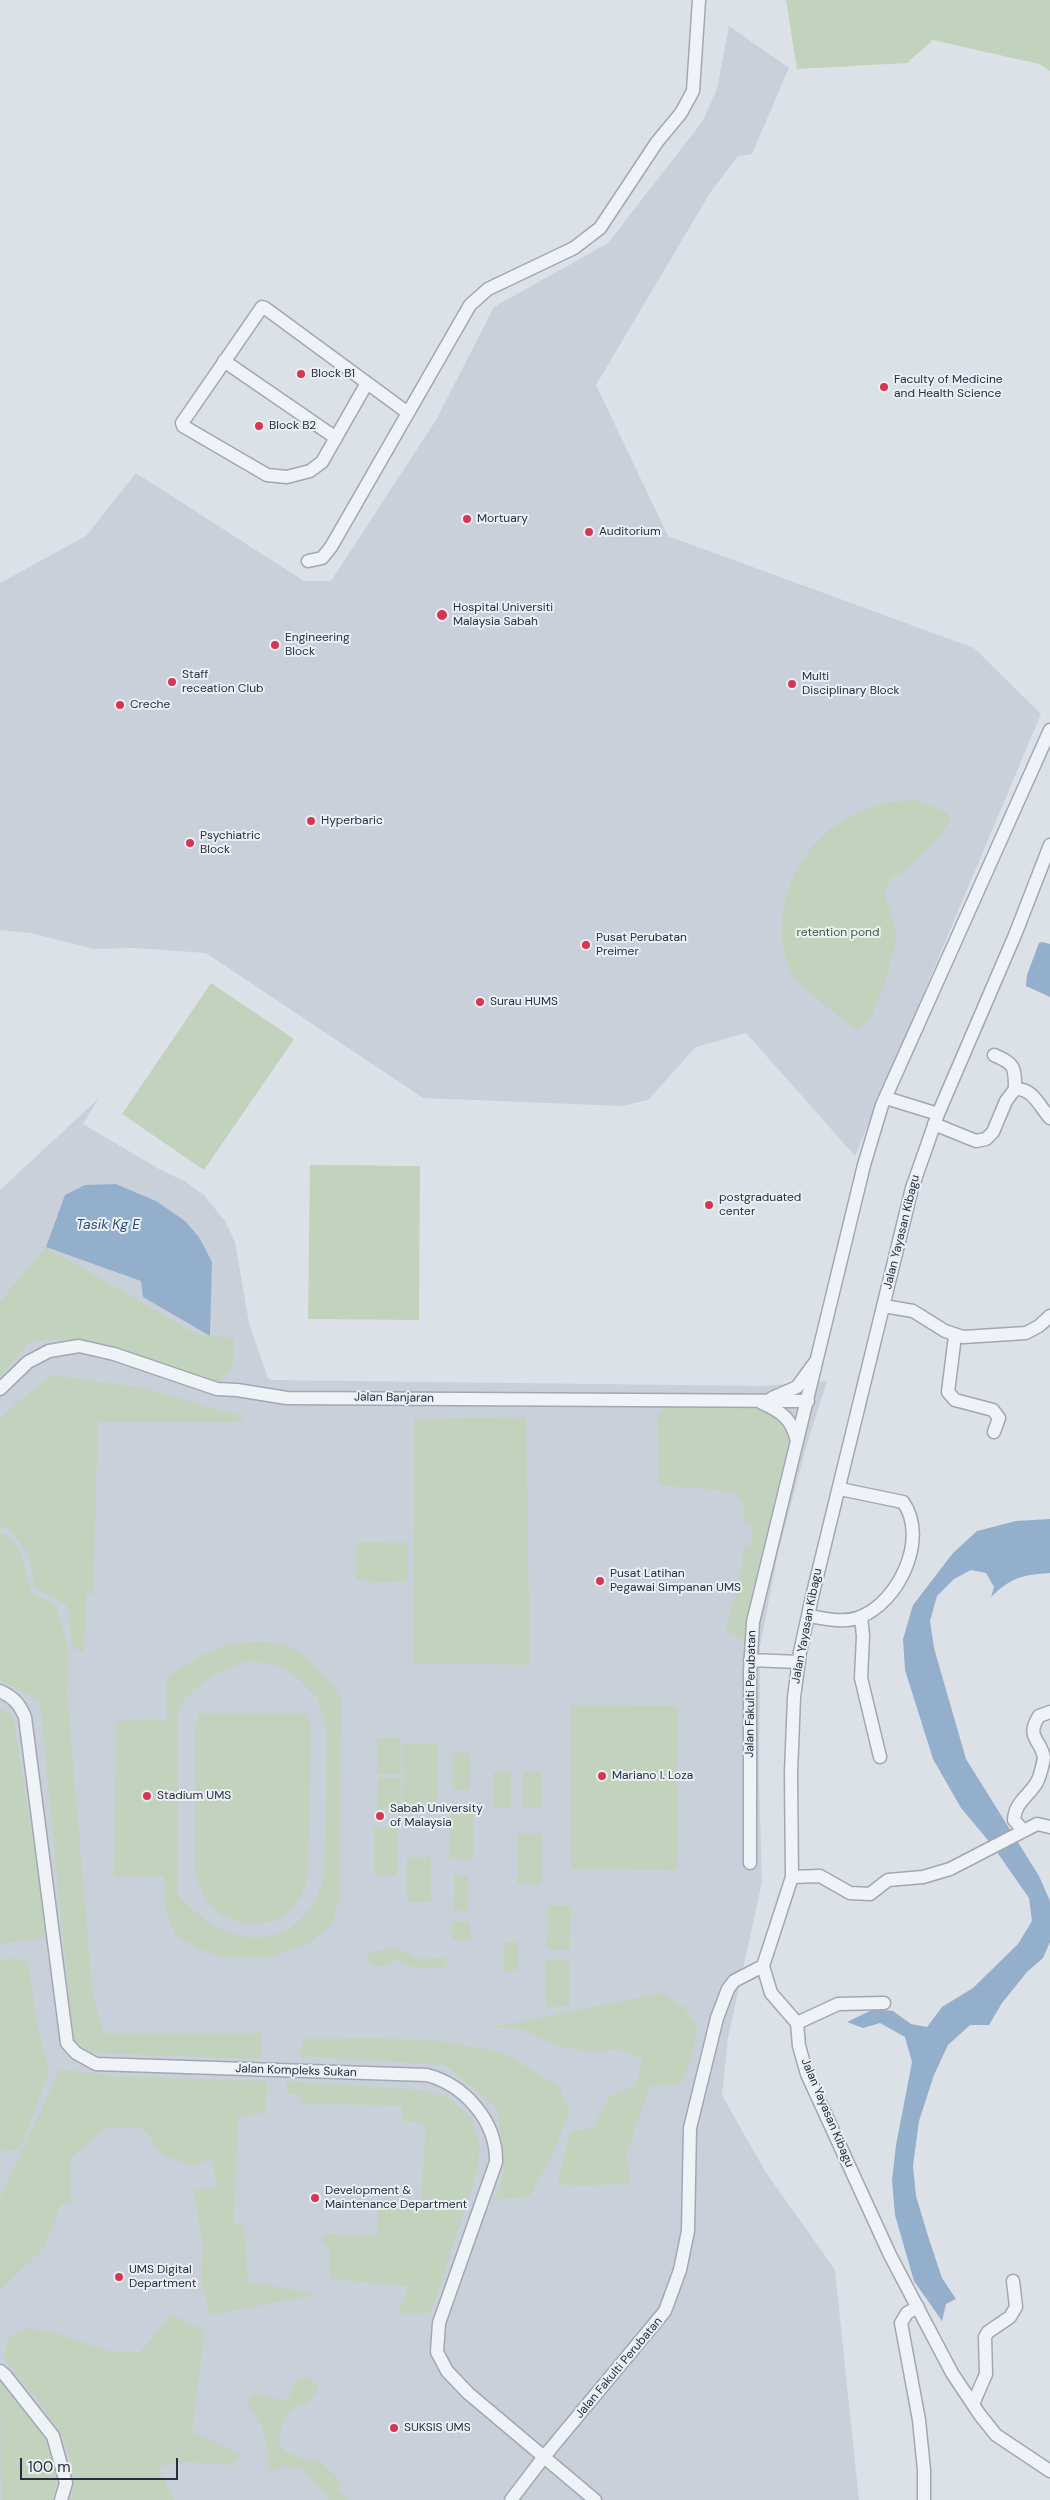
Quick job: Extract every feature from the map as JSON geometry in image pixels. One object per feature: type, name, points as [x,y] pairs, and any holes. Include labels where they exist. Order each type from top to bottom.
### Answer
[{"type":"street","points":[[308,561],[322,558],[331,547],[470,305],[488,289],[574,248],[600,228],[657,142],[682,113],[693,91],[699,0]]},
{"type":"street","points":[[367,383],[322,462],[317,467],[301,473],[281,476],[267,474],[183,426],[182,423],[262,307],[367,383],[408,413]]},
{"type":"street","points":[[224,361],[336,438]]},
{"type":"street","name":"Jalan Fakulti Perubatan","points":[[750,1863],[750,1660],[753,1622],[864,1164],[878,1116],[1050,730]]},
{"type":"street","name":"Jalan Yayasan Kibagu","points":[[763,1966],[792,1877],[791,1735],[798,1662],[912,1188],[936,1119],[1015,935],[1050,845]]},
{"type":"street","points":[[886,1098],[936,1119],[976,1141],[986,1138],[993,1132],[1006,1101],[1015,1089],[1013,1067],[1009,1062],[994,1055]]},
{"type":"street","points":[[1015,1089],[1024,1088],[1032,1093],[1050,1118]]},
{"type":"street","points":[[884,1306],[913,1311],[955,1336],[966,1337],[1026,1332],[1039,1326],[1050,1316]]},
{"type":"street","points":[[955,1336],[948,1392],[955,1400],[993,1410],[998,1418],[994,1432]]},
{"type":"street","name":"Jalan Banjaran","points":[[0,1388],[28,1362],[49,1351],[79,1346],[114,1354],[217,1389],[237,1390],[287,1398],[808,1401]]},
{"type":"street","points":[[757,1401],[770,1399],[798,1387],[819,1356]]},
{"type":"street","points":[[757,1401],[783,1415],[794,1426],[797,1441]]},
{"type":"street","points":[[808,1616],[845,1621],[860,1617],[877,1608],[890,1597],[900,1583],[913,1541],[908,1509],[903,1502],[840,1489]]},
{"type":"street","points":[[860,1617],[863,1636],[861,1678],[880,1756]]},
{"type":"street","points":[[750,1660],[798,1662]]},
{"type":"street","name":"Jalan Kompleks Sukan","points":[[0,1691],[11,1696],[19,1705],[25,1717],[67,2043],[76,2053],[96,2064],[427,2076],[437,2078],[459,2090],[487,2122],[496,2146],[496,2162],[439,2323],[437,2352],[447,2371],[468,2393],[595,2500]]},
{"type":"street","points":[[1020,1832],[1014,1820],[1014,1812],[1037,1782],[1044,1758],[1032,1735],[1033,1729],[1039,1716],[1050,1712]]},
{"type":"street","points":[[792,1877],[820,1876],[855,1894],[870,1894],[888,1880],[936,1874],[991,1850],[1037,1824],[1050,1827]]},
{"type":"street","points":[[763,1966],[771,1993],[797,2023],[838,2004],[884,2003]]},
{"type":"street","name":"Jalan Fakulti Perubatan","points":[[511,2500],[543,2458],[665,2311],[680,2270],[688,2231],[690,2128],[717,2018],[728,1989],[734,1981],[745,1973],[763,1966]]},
{"type":"street","name":"Jalan Yayasan Kibagu","points":[[797,2023],[799,2046],[807,2074],[890,2255],[939,2350],[973,2404],[996,2435],[1050,2472]]},
{"type":"street","points":[[973,2404],[986,2374],[985,2337],[988,2332],[1010,2317],[1016,2307],[1013,2281]]},
{"type":"street","points":[[918,2307],[907,2313],[901,2323],[919,2420],[924,2470],[924,2500]]},
{"type":"street","points":[[0,2371],[6,2375],[53,2436],[66,2483],[61,2500]]},
{"type":"shaded area","name":"Hospital Universiti Malaysia Sabah","points":[[729,26],[789,68],[752,154],[738,156],[710,193],[596,385],[668,536],[974,648],[1041,714],[855,1156],[746,1033],[696,1047],[648,1100],[622,1106],[423,1098],[206,953],[134,948],[94,949],[31,933],[0,930],[0,583],[86,536],[136,473],[304,581],[331,581],[436,420],[494,307],[608,243],[702,122],[717,89]]},
{"type":"shaded area","name":"Sabah University of Malaysia","points":[[99,1098],[83,1124],[159,1169],[184,1181],[204,1195],[225,1221],[235,1242],[249,1323],[268,1378],[271,1380],[762,1386],[827,1381],[807,1444],[778,1553],[760,1647],[759,1781],[762,1882],[728,2038],[722,2095],[765,2171],[835,2270],[859,2500],[0,2500],[0,1190]]},
{"type":"green space","points":[[786,0],[1050,0],[1050,71],[1039,64],[933,40],[907,63],[797,69]]},
{"type":"green space","name":"retention pond","points":[[915,800],[945,811],[951,820],[924,853],[890,879],[885,894],[897,936],[885,983],[870,1020],[856,1029],[809,992],[793,975],[784,949],[782,930],[783,910],[795,873],[805,856],[832,828],[850,817],[884,803]]},
{"type":"green space","points":[[211,983],[294,1039],[204,1170],[122,1114]]},
{"type":"green space","points":[[310,1165],[420,1166],[419,1320],[308,1319]]},
{"type":"green space","points":[[46,1247],[198,1335],[234,1338],[233,1365],[219,1382],[79,1339],[31,1341],[0,1376],[0,1302]]},
{"type":"green space","points":[[53,1375],[143,1388],[244,1417],[239,1422],[98,1422],[93,1594],[86,1594],[84,1652],[72,1648],[67,1605],[35,1588],[27,1551],[7,1528],[0,1529],[0,1419],[19,1401]]},
{"type":"green space","points":[[666,1407],[747,1407],[777,1414],[787,1425],[789,1439],[750,1602],[746,1641],[726,1631],[743,1562],[743,1548],[752,1544],[752,1523],[744,1522],[743,1504],[735,1492],[659,1485],[658,1416]]},
{"type":"green space","points":[[526,1417],[530,1665],[413,1663],[414,1419]]},
{"type":"green space","points":[[0,1534],[6,1534],[20,1551],[31,1592],[57,1607],[68,1648],[67,1694],[93,1997],[104,2033],[262,2033],[261,2059],[91,2053],[73,2038],[40,1701],[0,1680]]},
{"type":"green space","points":[[357,1542],[408,1543],[407,1581],[369,1583],[369,1579],[355,1579]]},
{"type":"green space","name":"Stadium UMS","points":[[264,1642],[284,1645],[313,1663],[328,1679],[341,1698],[340,1898],[331,1925],[310,1943],[270,1957],[224,1957],[199,1949],[175,1935],[165,1909],[164,1877],[114,1876],[116,1721],[167,1719],[167,1677],[201,1655],[234,1643]],"holes":[[[248,1661],[276,1665],[295,1675],[317,1698],[323,1715],[327,1733],[324,1878],[313,1904],[297,1922],[279,1933],[260,1938],[239,1935],[218,1927],[197,1914],[178,1895],[178,1709],[191,1692],[208,1679],[228,1669]]]},
{"type":"green space","points":[[571,1705],[677,1706],[677,1870],[571,1869]]},
{"type":"green space","points":[[0,1708],[13,1716],[48,1937],[0,1944]]},
{"type":"green space","points":[[199,1713],[307,1713],[311,1725],[308,1878],[297,1903],[290,1911],[277,1919],[257,1923],[236,1921],[218,1912],[205,1897],[201,1888],[195,1869],[195,1727]]},
{"type":"green space","points":[[377,1738],[401,1738],[401,1774],[377,1774]]},
{"type":"green space","points":[[437,1743],[437,1805],[403,1805],[403,1744]]},
{"type":"green space","points":[[470,1752],[470,1790],[453,1790],[452,1753]]},
{"type":"green space","points":[[493,1771],[511,1771],[511,1808],[493,1808]]},
{"type":"green space","points":[[523,1771],[541,1771],[541,1808],[523,1808]]},
{"type":"green space","points":[[378,1778],[401,1778],[401,1810],[377,1809]]},
{"type":"green space","points":[[450,1806],[474,1807],[473,1860],[450,1859]]},
{"type":"green space","points":[[374,1828],[397,1828],[397,1875],[374,1875]]},
{"type":"green space","points":[[517,1833],[542,1833],[542,1884],[517,1884]]},
{"type":"green space","points":[[407,1857],[431,1857],[431,1902],[407,1902]]},
{"type":"green space","points":[[454,1875],[468,1875],[468,1911],[453,1911]]},
{"type":"green space","points":[[548,1906],[571,1906],[570,1950],[547,1950]]},
{"type":"green space","points":[[452,1922],[469,1922],[471,1940],[452,1939]]},
{"type":"green space","points":[[504,1942],[518,1942],[518,1971],[503,1971]]},
{"type":"green space","points":[[395,1948],[416,1959],[445,1958],[448,1966],[435,1968],[414,1967],[408,1966],[397,1959],[387,1966],[370,1966],[367,1952]]},
{"type":"green space","points":[[15,1958],[28,1962],[37,2023],[49,2071],[20,2150],[0,2151],[0,1960]]},
{"type":"green space","points":[[546,1960],[570,1960],[570,2006],[546,2007]]},
{"type":"green space","points":[[661,1993],[684,2007],[697,2027],[692,2057],[681,2084],[650,2086],[626,2156],[631,2183],[586,2186],[557,2184],[570,2132],[593,2128],[609,2097],[635,2086],[643,2059],[620,2049],[589,2052],[556,2046],[522,2029],[494,2027]]},
{"type":"green space","points":[[376,2038],[444,2041],[504,2053],[559,2086],[569,2111],[555,2149],[529,2197],[496,2199],[505,2167],[497,2108],[445,2065],[299,2056],[303,2039]]},
{"type":"green space","points":[[60,2069],[125,2077],[267,2081],[266,2112],[238,2117],[234,2224],[244,2225],[248,2282],[318,2294],[210,2315],[201,2280],[203,2245],[193,2190],[217,2188],[211,2157],[193,2167],[162,2154],[143,2128],[106,2128],[70,2158],[71,2202],[61,2205],[44,2248],[0,2291],[0,2198]]},
{"type":"green space","points":[[286,2081],[421,2090],[448,2098],[471,2117],[480,2146],[478,2168],[431,2313],[399,2313],[408,2286],[330,2279],[329,2246],[323,2246],[323,2234],[377,2236],[377,2209],[420,2209],[426,2124],[403,2121],[402,2106],[301,2103],[300,2095],[287,2093]]},
{"type":"green space","points":[[171,2315],[205,2330],[192,2432],[241,2454],[232,2465],[181,2462],[158,2468],[174,2500],[71,2500],[74,2480],[71,2460],[64,2441],[42,2406],[3,2358],[9,2337],[27,2328],[58,2334],[108,2351],[140,2352]]},
{"type":"green space","points":[[307,2376],[319,2387],[312,2399],[292,2410],[286,2417],[278,2443],[284,2450],[306,2460],[321,2462],[342,2482],[337,2490],[348,2500],[329,2500],[303,2469],[284,2466],[273,2472],[269,2469],[262,2428],[247,2404],[253,2393],[287,2401],[295,2382]]},
{"type":"green space","points":[[0,2378],[7,2383],[35,2423],[51,2453],[55,2468],[56,2484],[53,2500],[1,2500]]},
{"type":"water","points":[[1039,943],[1050,944],[1050,997],[1026,986],[1027,975]]},
{"type":"water","name":"Tasik Kg E","points":[[116,1184],[156,1201],[185,1221],[199,1237],[212,1262],[210,1336],[143,1297],[141,1281],[46,1247],[65,1195],[85,1185]]},
{"type":"water","points":[[1050,1519],[1050,1573],[1018,1578],[1005,1585],[991,1597],[994,1587],[986,1573],[971,1570],[954,1579],[937,1596],[930,1621],[934,1648],[966,1759],[1039,1876],[1050,1901],[1050,1942],[1043,1958],[1027,1972],[1002,2003],[989,2025],[970,2025],[948,2045],[934,2075],[919,2121],[913,2166],[916,2196],[942,2278],[956,2299],[946,2304],[942,2321],[914,2281],[895,2215],[892,2180],[896,2145],[912,2062],[905,2037],[880,2023],[863,2028],[847,2022],[874,2009],[893,2011],[911,2024],[927,2027],[942,2007],[973,1988],[1018,1944],[1032,1921],[1029,1898],[992,1845],[961,1808],[933,1759],[905,1670],[903,1639],[913,1605],[953,1553],[977,1531],[1016,1521]]},
{"type":"place","name":"Block B1","points":[[301,374]]},
{"type":"place","name":"Faculty of Medicine and Health Science","points":[[884,387]]},
{"type":"place","name":"Block B2","points":[[259,426]]},
{"type":"place","name":"Mortuary","points":[[467,519]]},
{"type":"place","name":"Auditorium","points":[[589,532]]},
{"type":"place","name":"Hospital Universiti Malaysia Sabah","points":[[442,615]]},
{"type":"place","name":"Engineering Block","points":[[275,645]]},
{"type":"place","name":"Staff receation Club","points":[[172,682]]},
{"type":"place","name":"Multi Disciplinary Block","points":[[792,684]]},
{"type":"place","name":"Creche","points":[[120,705]]},
{"type":"place","name":"Hyperbaric","points":[[311,821]]},
{"type":"place","name":"Psychiatric Block","points":[[190,843]]},
{"type":"place","name":"Pusat Perubatan Preimer","points":[[586,945]]},
{"type":"place","name":"Surau HUMS","points":[[480,1002]]},
{"type":"place","name":"postgraduated center","points":[[709,1205]]},
{"type":"place","name":"Pusat Latihan Pegawai Simpanan UMS","points":[[600,1581]]},
{"type":"place","name":"Mariano I. Loza","points":[[602,1776]]},
{"type":"place","name":"Stadium UMS","points":[[147,1796]]},
{"type":"place","name":"Sabah University of Malaysia","points":[[380,1816]]},
{"type":"place","name":"Development & Maintenance Department","points":[[315,2198]]},
{"type":"place","name":"UMS Digital Department","points":[[119,2277]]},
{"type":"place","name":"SUKSIS UMS","points":[[394,2428]]}]
